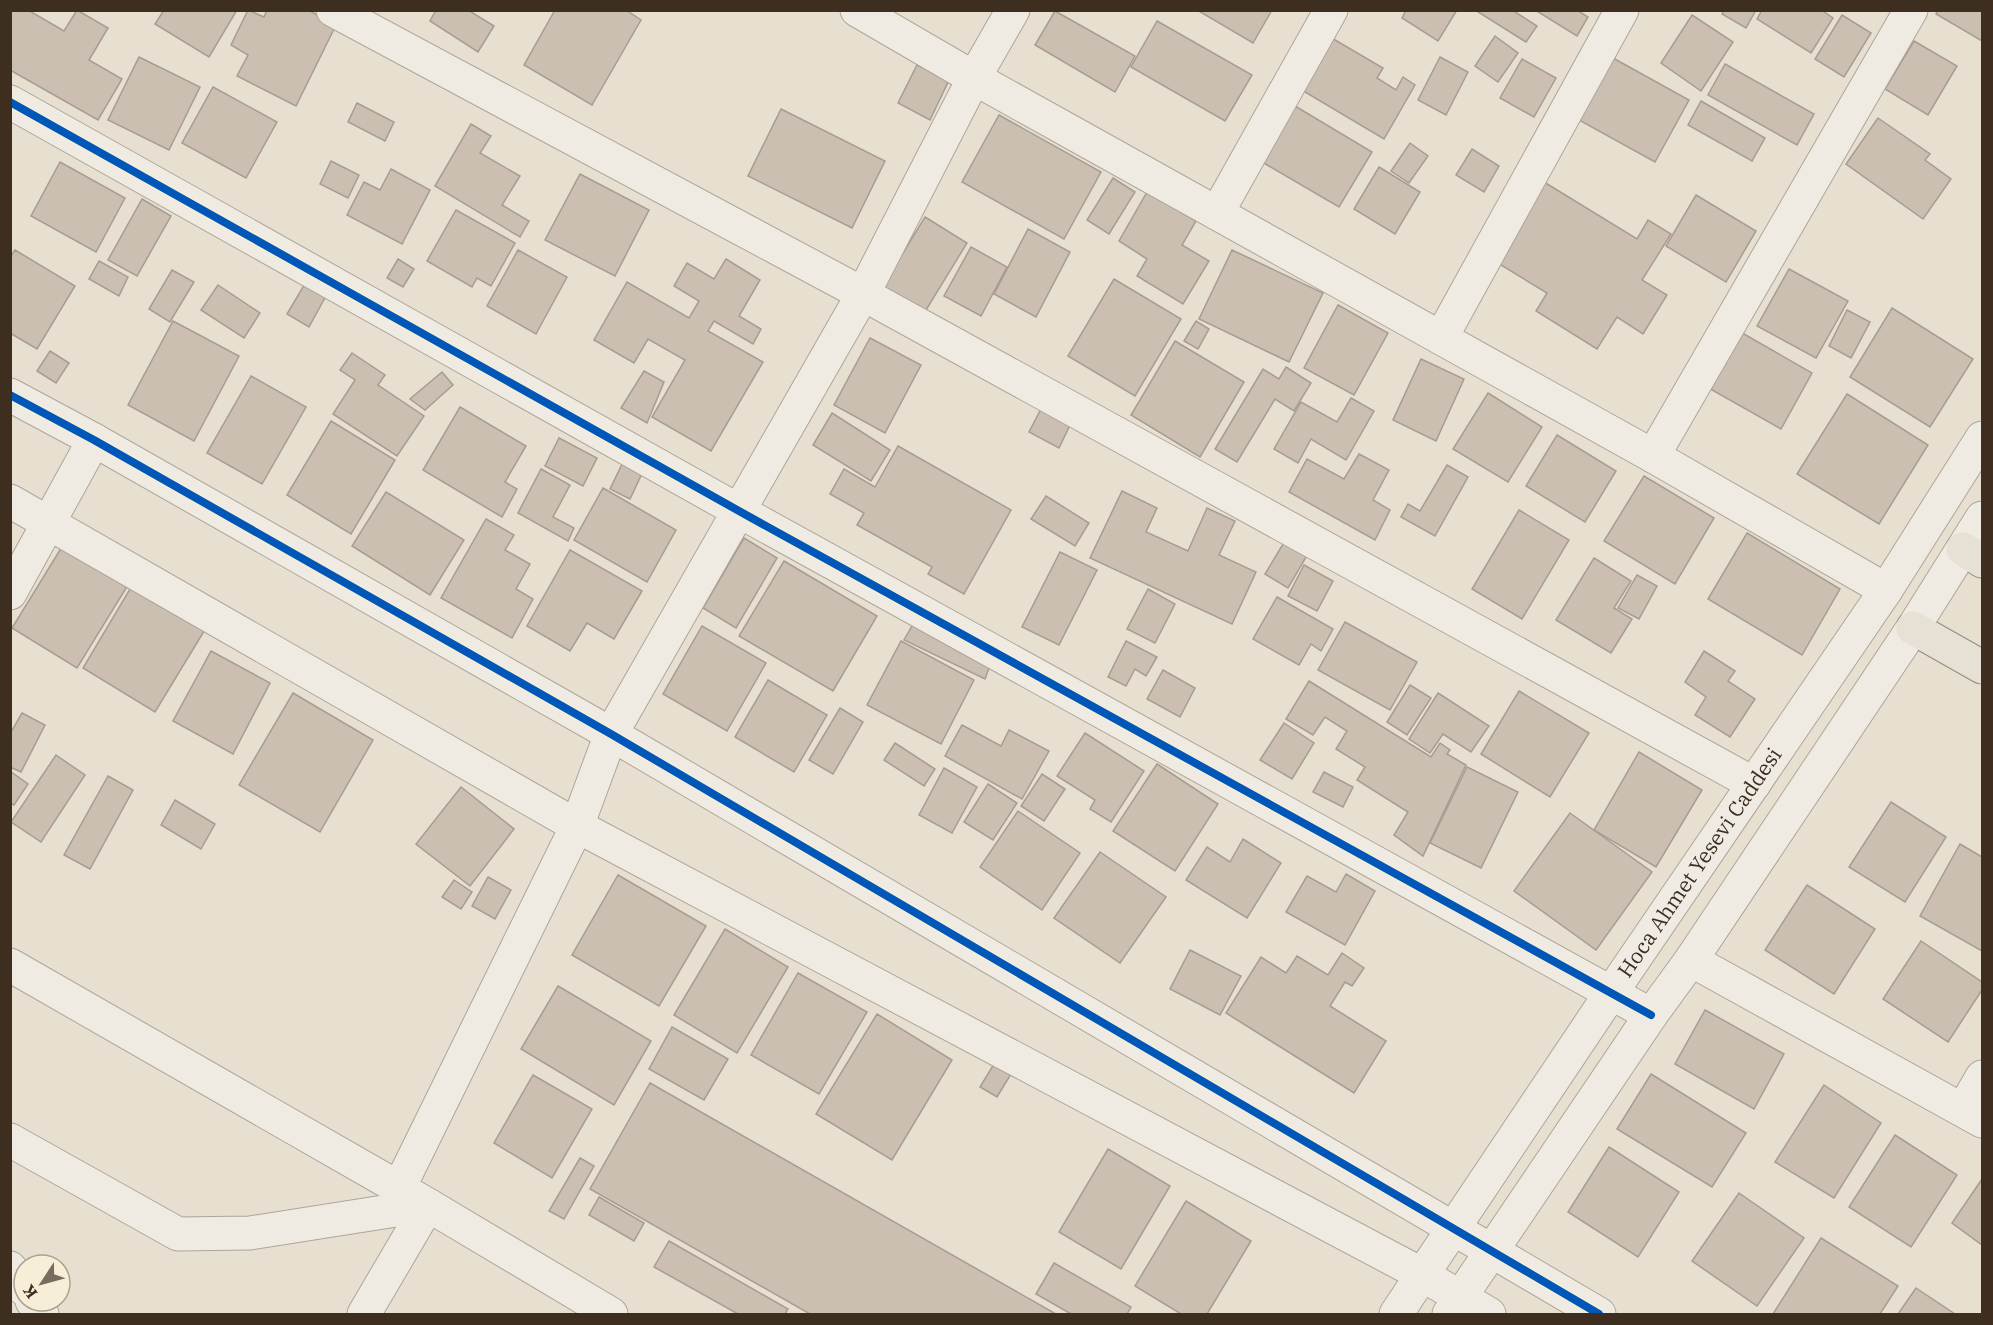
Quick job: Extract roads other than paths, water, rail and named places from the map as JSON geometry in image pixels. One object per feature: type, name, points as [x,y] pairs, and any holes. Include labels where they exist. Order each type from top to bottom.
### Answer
[{"type":"main road","points":[[1913,628],[1983,667]]},
{"type":"street","points":[[333,10],[863,294],[1754,784]]},
{"type":"street","points":[[857,10],[974,78],[1653,456],[1886,590]]},
{"type":"street","points":[[399,1188],[577,826],[610,734],[863,294],[974,78],[1013,10]]},
{"type":"street","points":[[1217,213],[1331,10]]},
{"type":"street","points":[[1441,338],[1622,10]]},
{"type":"street","points":[[1653,456],[1911,10]]},
{"type":"street","points":[[10,102],[739,511],[1651,1015]]},
{"type":"street","points":[[10,395],[94,440],[610,734],[1599,1314]]},
{"type":"street","name":"Hoca Ahmet Yesevi Caddesi","points":[[1396,1314],[1611,993],[1886,590],[1983,438]]},
{"type":"street","points":[[10,593],[94,440]]},
{"type":"street","points":[[10,501],[577,826],[1421,1274],[1455,1306],[1489,1314]]},
{"type":"street","points":[[1455,1306],[1651,1015],[1692,960],[1913,628],[1973,555],[1983,518]]},
{"type":"street","points":[[1692,960],[1973,1115],[1983,1077]]},
{"type":"street","points":[[10,965],[399,1188],[611,1314]]},
{"type":"street","points":[[10,1140],[178,1234],[250,1233],[428,1205]]},
{"type":"street","points":[[364,1314],[428,1205]]}]
